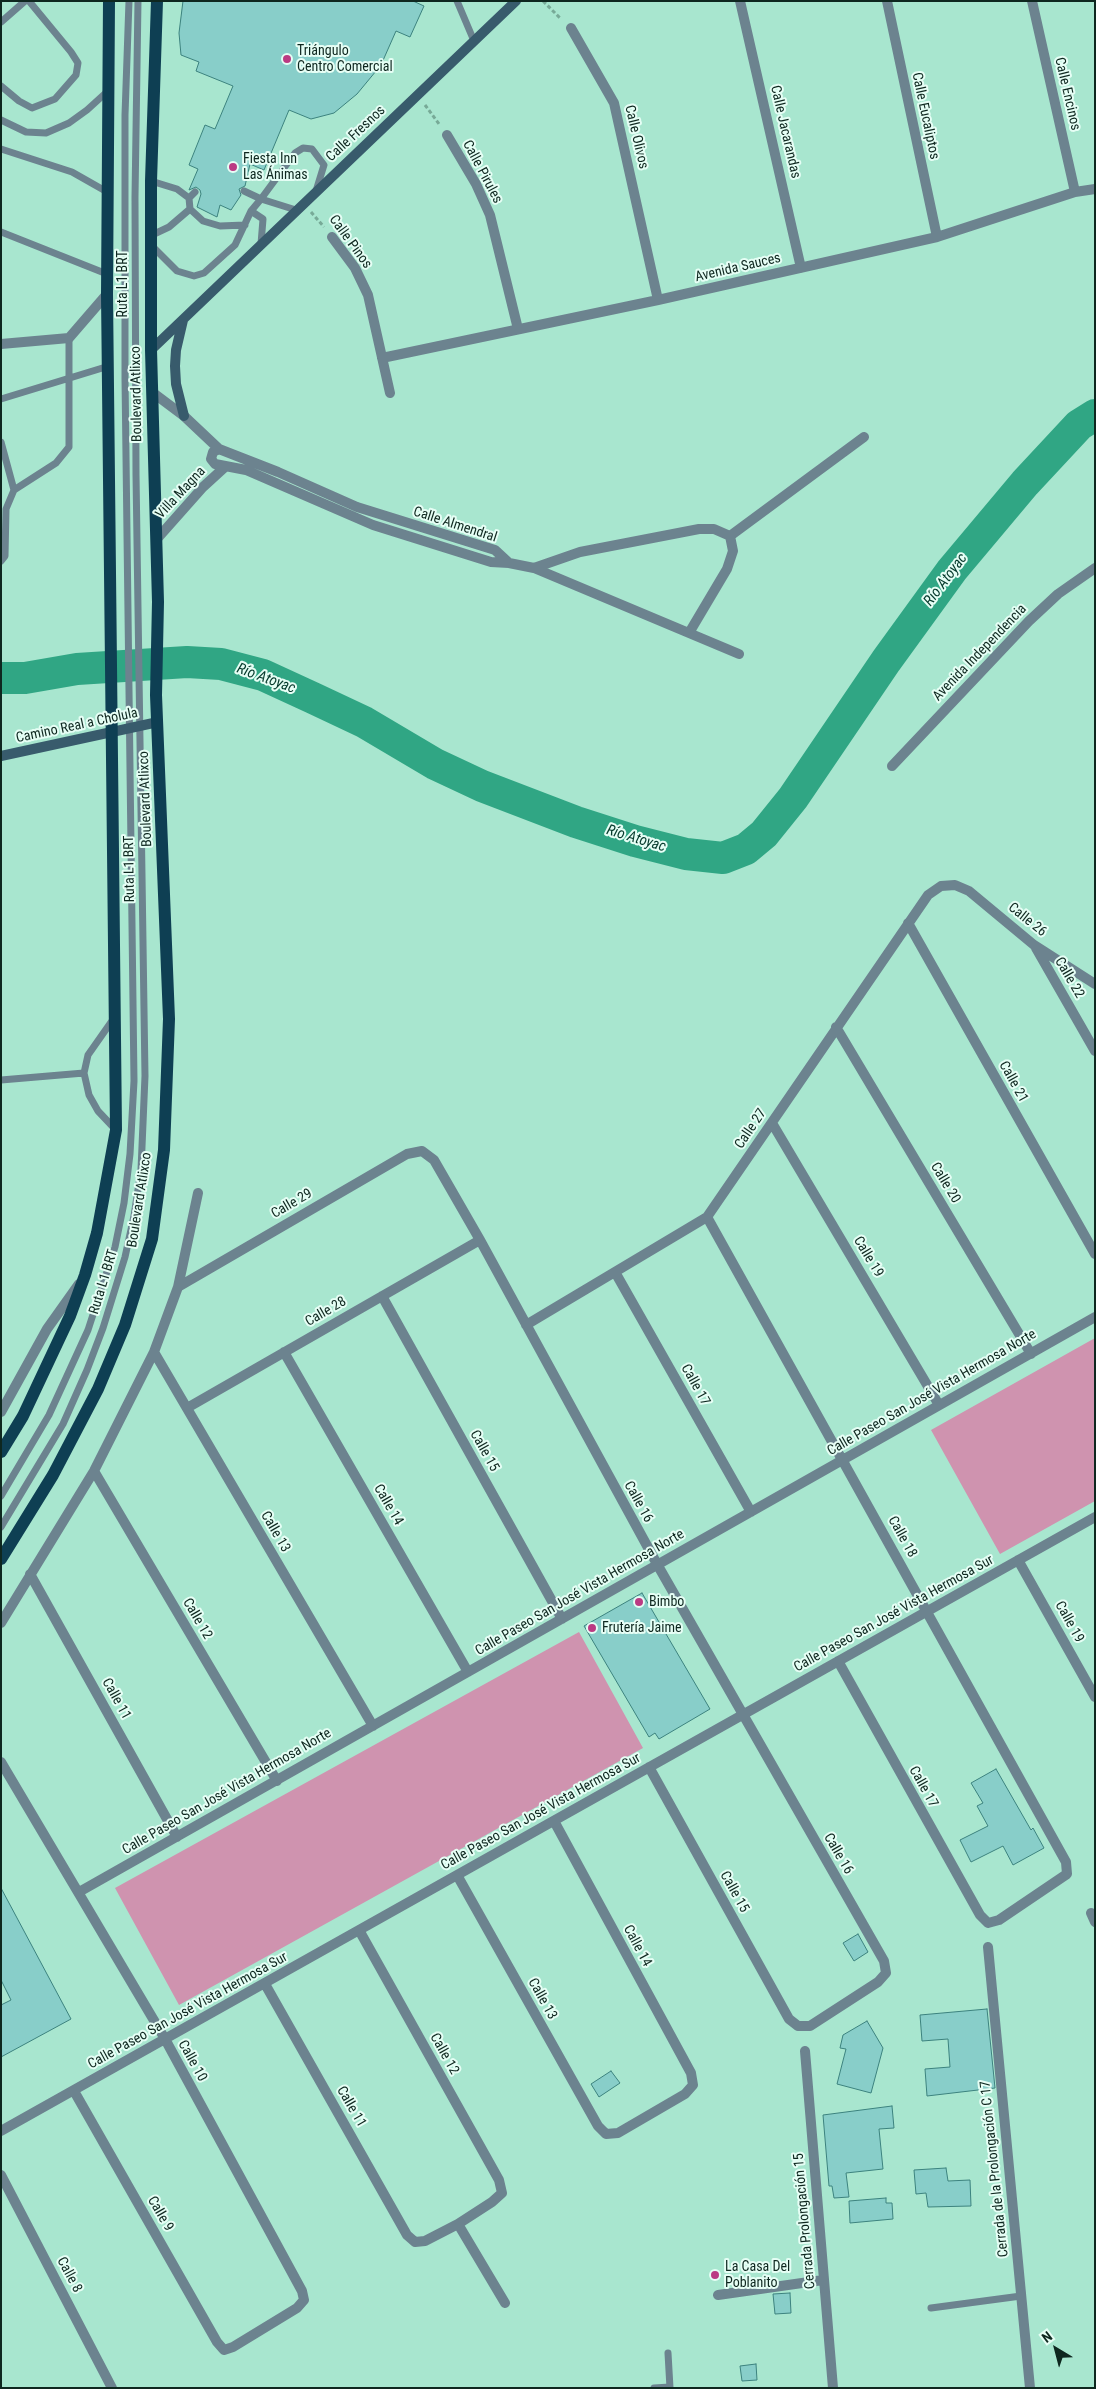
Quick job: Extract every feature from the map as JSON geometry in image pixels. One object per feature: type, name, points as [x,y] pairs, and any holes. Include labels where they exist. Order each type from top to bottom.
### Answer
[{"type":"main road","name":"Boulevard Atlixco","points":[[1,1452],[27,1408],[70,1316],[85,1275],[97,1234],[116,1130],[109,366],[106,294],[109,193],[109,1]]},
{"type":"main road","name":"Boulevard Atlixco","points":[[1,1559],[53,1475],[98,1389],[125,1326],[152,1239],[164,1150],[169,1019],[156,695],[158,602],[151,350],[151,181],[156,1]]},
{"type":"main road","name":"Calle Fresnos","points":[[151,350],[516,1]]},
{"type":"main road","points":[[184,317],[176,350],[175,366],[176,384],[184,416]]},
{"type":"main road","name":"Camino Real a Cholula","points":[[1,756],[158,722]]},
{"type":"street","name":"Calle Jacarandas","points":[[740,1],[801,268]]},
{"type":"street","name":"Calle Eucaliptos","points":[[887,1],[937,237]]},
{"type":"street","name":"Calle Encinos","points":[[1032,1],[1075,192]]},
{"type":"street","name":"Calle Olivos","points":[[571,28],[614,103],[658,300]]},
{"type":"street","name":"Calle Pirules","points":[[446,135],[476,184],[490,215],[518,329]]},
{"type":"street","name":"Avenida Sauces","points":[[382,358],[658,300],[937,237],[1075,192],[1095,189]]},
{"type":"street","name":"Calle Pinos","points":[[332,237],[354,268],[368,295],[390,393]]},
{"type":"street","points":[[1,344],[69,338],[106,294]]},
{"type":"street","name":"Calle Almendral","points":[[152,392],[184,416],[219,449],[278,472],[357,508],[495,550],[509,563]]},
{"type":"street","points":[[730,536],[864,437]]},
{"type":"street","name":"Villa Magna","points":[[219,449],[213,452],[211,459],[215,464],[226,466]]},
{"type":"street","name":"Calle Almendral","points":[[226,466],[246,470],[373,525],[491,562],[509,563]]},
{"type":"street","name":"Villa Magna","points":[[156,540],[203,487],[226,466]]},
{"type":"street","points":[[534,568],[580,552],[699,529],[714,529],[730,536]]},
{"type":"street","points":[[688,633],[727,569],[733,552],[730,536]]},
{"type":"street","points":[[509,563],[534,568],[739,654]]},
{"type":"street","name":"Avenida Independencia","points":[[892,766],[1029,621],[1058,594],[1095,568]]},
{"type":"street","name":"Calle 26","points":[[941,886],[955,885],[970,890],[1034,945],[1095,984]]},
{"type":"street","name":"Calle 27","points":[[526,1325],[707,1218],[908,923],[928,895],[941,886]]},
{"type":"street","name":"Calle 21","points":[[908,923],[1095,1254]]},
{"type":"street","name":"Calle 22","points":[[1034,945],[1095,1051]]},
{"type":"street","name":"Calle 20","points":[[836,1027],[1030,1354]]},
{"type":"street","name":"Calle 19","points":[[772,1123],[939,1405]]},
{"type":"street","name":"Calle 16","points":[[422,1151],[434,1160],[480,1240],[657,1564],[884,1960],[886,1972],[878,1982],[810,2026],[798,2026]]},
{"type":"street","name":"Calle 29","points":[[178,1287],[407,1154],[422,1151]]},
{"type":"street","points":[[1,1623],[94,1471],[154,1352],[178,1287],[198,1193]]},
{"type":"street","name":"Calle 18","points":[[707,1218],[928,1611],[1066,1862],[1067,1874],[999,1920],[988,1923]]},
{"type":"street","name":"Calle 28","points":[[187,1408],[480,1240]]},
{"type":"street","name":"Calle 17","points":[[615,1272],[751,1512]]},
{"type":"street","points":[[1,1412],[47,1329],[85,1275]]},
{"type":"street","name":"Calle 15","points":[[382,1296],[562,1619]]},
{"type":"street","name":"Calle Paseo San José Vista Hermosa Norte","points":[[79,1892],[1095,1317]]},
{"type":"street","name":"Calle 13","points":[[154,1352],[373,1726]]},
{"type":"street","name":"Calle 14","points":[[284,1352],[468,1672]]},
{"type":"street","name":"Calle 12","points":[[94,1471],[277,1780]]},
{"type":"street","name":"Calle Paseo San José Vista Hermosa Sur","points":[[1,2132],[1095,1517]]},
{"type":"street","points":[[1,1559],[1,1565]]},
{"type":"street","name":"Calle 19","points":[[1018,1560],[1095,1697]]},
{"type":"street","name":"Calle 11","points":[[30,1574],[177,1837]]},
{"type":"street","name":"Calle 17","points":[[838,1662],[980,1916],[988,1923]]},
{"type":"street","name":"Calle 10","points":[[1,1762],[165,2040],[302,2291],[304,2300],[297,2308],[233,2347],[224,2350]]},
{"type":"street","name":"Calle 15","points":[[649,1767],[789,2019],[798,2026]]},
{"type":"street","name":"Calle 14","points":[[554,1821],[691,2073],[693,2085],[685,2094],[618,2133],[606,2134]]},
{"type":"street","name":"Calle 13","points":[[457,1875],[598,2126],[606,2134]]},
{"type":"street","name":"Calle 12","points":[[359,1930],[499,2180],[502,2193],[492,2202],[458,2224]]},
{"type":"street","name":"Cerrada de la Prolongación C 17","points":[[988,1948],[1030,2388]]},
{"type":"street","name":"Calle 11","points":[[265,1984],[407,2235],[415,2242],[425,2240],[458,2224]]},
{"type":"street","name":"Cerrada Prolongación 15","points":[[805,2051],[833,2388]]},
{"type":"street","name":"Calle 9","points":[[74,2091],[217,2342],[224,2350]]},
{"type":"street","name":"Calle 8","points":[[1,2175],[112,2388]]},
{"type":"street","points":[[458,2224],[505,2303]]},
{"type":"street","points":[[718,2295],[823,2280]]},
{"type":"lane","points":[[1,22],[27,1],[71,52],[78,64],[76,75],[55,98],[32,108],[19,101],[1,86]]},
{"type":"lane","name":"Ruta L1 BRT","points":[[1,1527],[63,1424],[87,1370],[116,1288],[134,1216],[143,1136],[145,1076],[136,727],[129,697],[125,115],[129,1]]},
{"type":"lane","name":"Ruta L1 BRT","points":[[1,1496],[49,1415],[88,1330],[106,1276],[124,1203],[130,1154],[133,1105],[136,727],[139,698],[135,188],[138,1]]},
{"type":"lane","points":[[457,1],[474,41]]},
{"type":"lane","points":[[1,120],[26,132],[46,134],[69,123],[109,90]]},
{"type":"lane","points":[[190,209],[152,240],[177,271],[194,276],[204,273],[235,245],[251,211],[295,153],[303,148],[312,149],[324,165],[316,191]]},
{"type":"lane","points":[[1,149],[72,172],[109,193]]},
{"type":"lane","points":[[151,181],[177,189],[189,198],[190,209],[203,221],[220,226],[245,225]]},
{"type":"lane","points":[[244,191],[261,199],[300,207]]},
{"type":"lane","points":[[189,198],[195,192]]},
{"type":"lane","points":[[251,211],[263,219],[261,244]]},
{"type":"lane","points":[[1,232],[107,274]]},
{"type":"lane","points":[[1,561],[5,556],[6,509],[14,490],[56,463],[69,446],[69,338]]},
{"type":"lane","points":[[1,399],[109,366]]},
{"type":"lane","points":[[1,442],[14,490]]},
{"type":"lane","points":[[116,1016],[88,1055],[84,1073],[89,1096],[98,1111],[116,1130]]},
{"type":"lane","points":[[1,1080],[84,1073]]},
{"type":"lane","points":[[931,2308],[1021,2296]]},
{"type":"lane","points":[[654,2388],[670,2387],[668,2353]]},
{"type":"path","points":[[543,1],[571,28]]},
{"type":"path","name":"Calle Pirules","points":[[417,95],[446,135]]},
{"type":"path","name":"Calle Pinos","points":[[300,207],[332,237]]},
{"type":"shaded area","points":[[1095,1338],[1095,1501],[1000,1554],[931,1430]]},
{"type":"shaded area","points":[[579,1632],[643,1748],[179,2005],[115,1888]]},
{"type":"building","name":"Triángulo Centro Comercial","points":[[183,1],[413,1],[424,6],[410,37],[396,31],[381,65],[357,94],[334,113],[311,119],[289,110],[264,170],[250,164],[245,186],[239,189],[241,195],[231,210],[220,205],[217,217],[197,207],[201,194],[200,190],[196,187],[189,190],[198,169],[189,165],[205,125],[215,129],[233,86],[196,71],[199,62],[181,55],[179,33]]},
{"type":"building","points":[[642,1593],[710,1709],[659,1739],[655,1733],[649,1737],[584,1626]]},
{"type":"building","points":[[996,1769],[1031,1830],[1033,1828],[1044,1848],[1013,1865],[1003,1846],[971,1862],[960,1840],[988,1826],[977,1806],[983,1803],[971,1783]]},
{"type":"building","points":[[1,1888],[71,2019],[1,2057],[1,2005],[11,2000],[1,1980]]},
{"type":"building","points":[[858,1934],[868,1952],[854,1961],[843,1943]]},
{"type":"building","points":[[987,2009],[995,2088],[927,2096],[925,2069],[950,2067],[948,2039],[922,2041],[920,2015]]},
{"type":"building","points":[[867,2021],[883,2048],[871,2093],[837,2084],[846,2049],[840,2048],[843,2035]]},
{"type":"building","points":[[611,2071],[620,2083],[599,2097],[591,2084]]},
{"type":"building","points":[[892,2106],[894,2128],[879,2129],[883,2169],[846,2173],[849,2197],[834,2198],[832,2186],[829,2186],[823,2115]]},
{"type":"building","points":[[946,2168],[948,2181],[970,2180],[971,2206],[928,2207],[926,2193],[916,2194],[914,2170]]},
{"type":"building","points":[[886,2198],[886,2203],[892,2203],[893,2219],[850,2223],[849,2201]]},
{"type":"building","points":[[790,2293],[791,2313],[775,2314],[773,2294]]},
{"type":"building","points":[[756,2364],[757,2380],[742,2381],[740,2366]]},
{"type":"waterway","name":"Río Atoyac","points":[[1,678],[25,678],[77,669],[187,662],[221,664],[263,675],[313,698],[364,722],[435,764],[482,786],[576,822],[635,841],[686,854],[723,858],[746,849],[764,834],[793,798],[886,661],[952,570],[1025,483],[1079,425],[1095,415]]},
{"type":"place","name":"Triángulo Centro Comercial","points":[[287,59]]},
{"type":"place","name":"Fiesta Inn Las Ánimas","points":[[233,167]]},
{"type":"place","name":"Bimbo","points":[[639,1602]]},
{"type":"place","name":"Frutería Jaime","points":[[592,1628]]},
{"type":"place","name":"La Casa Del Poblanito","points":[[715,2275]]}]
